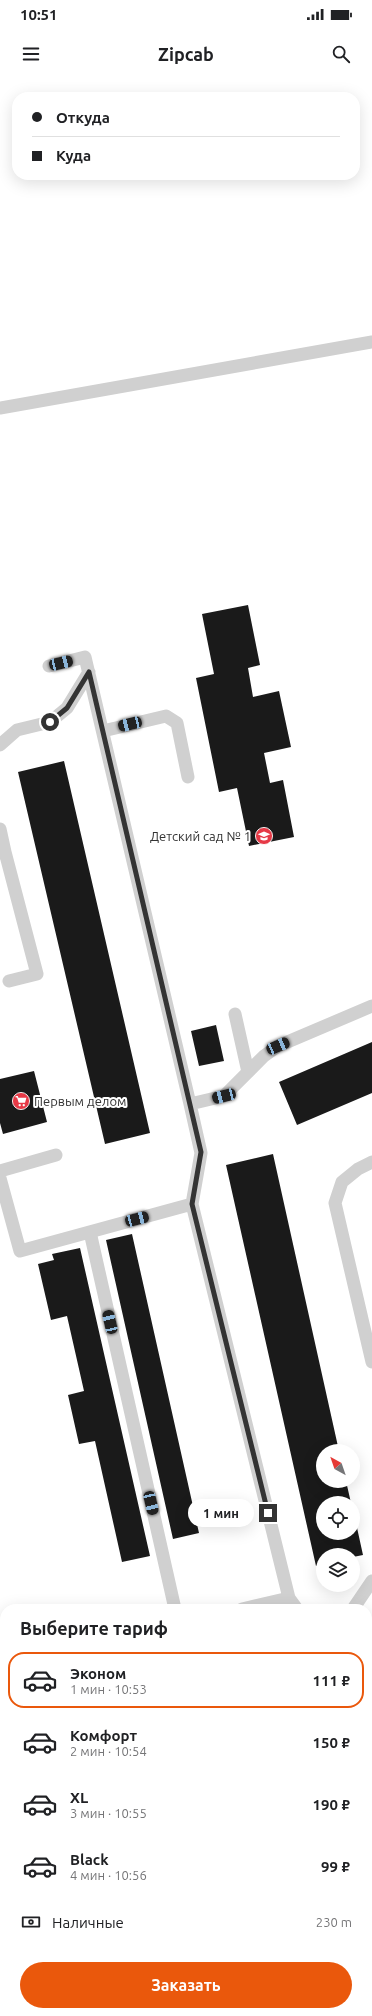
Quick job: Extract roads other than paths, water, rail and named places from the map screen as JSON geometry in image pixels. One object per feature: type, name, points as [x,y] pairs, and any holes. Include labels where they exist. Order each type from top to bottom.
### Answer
[{"type":"lane","points":[[0,408],[372,342]]},
{"type":"lane","points":[[49,666],[85,657],[89,672],[201,1152],[192,1204],[289,1598],[294,1604]]},
{"type":"lane","points":[[0,745],[17,730],[50,722],[67,708],[89,672]]},
{"type":"lane","points":[[102,731],[166,716],[177,723],[188,777]]},
{"type":"lane","points":[[0,829],[3,852],[37,974],[9,981]]},
{"type":"lane","points":[[190,1104],[224,1096],[248,1072],[278,1046],[372,1006]]},
{"type":"lane","points":[[235,1014],[248,1072]]},
{"type":"lane","points":[[0,1170],[56,1155]]},
{"type":"lane","points":[[372,1162],[358,1169],[342,1182],[335,1203],[372,1362]]},
{"type":"lane","points":[[0,1178],[20,1251],[192,1204]]},
{"type":"lane","points":[[90,1232],[174,1604]]},
{"type":"lane","points":[[356,1604],[372,1581]]},
{"type":"lane","points":[[263,1604],[289,1598]]},
{"type":"place","name":"Детский сад № 1","points":[[264,836]]},
{"type":"place","name":"Первым делом","points":[[21,1101]]}]
